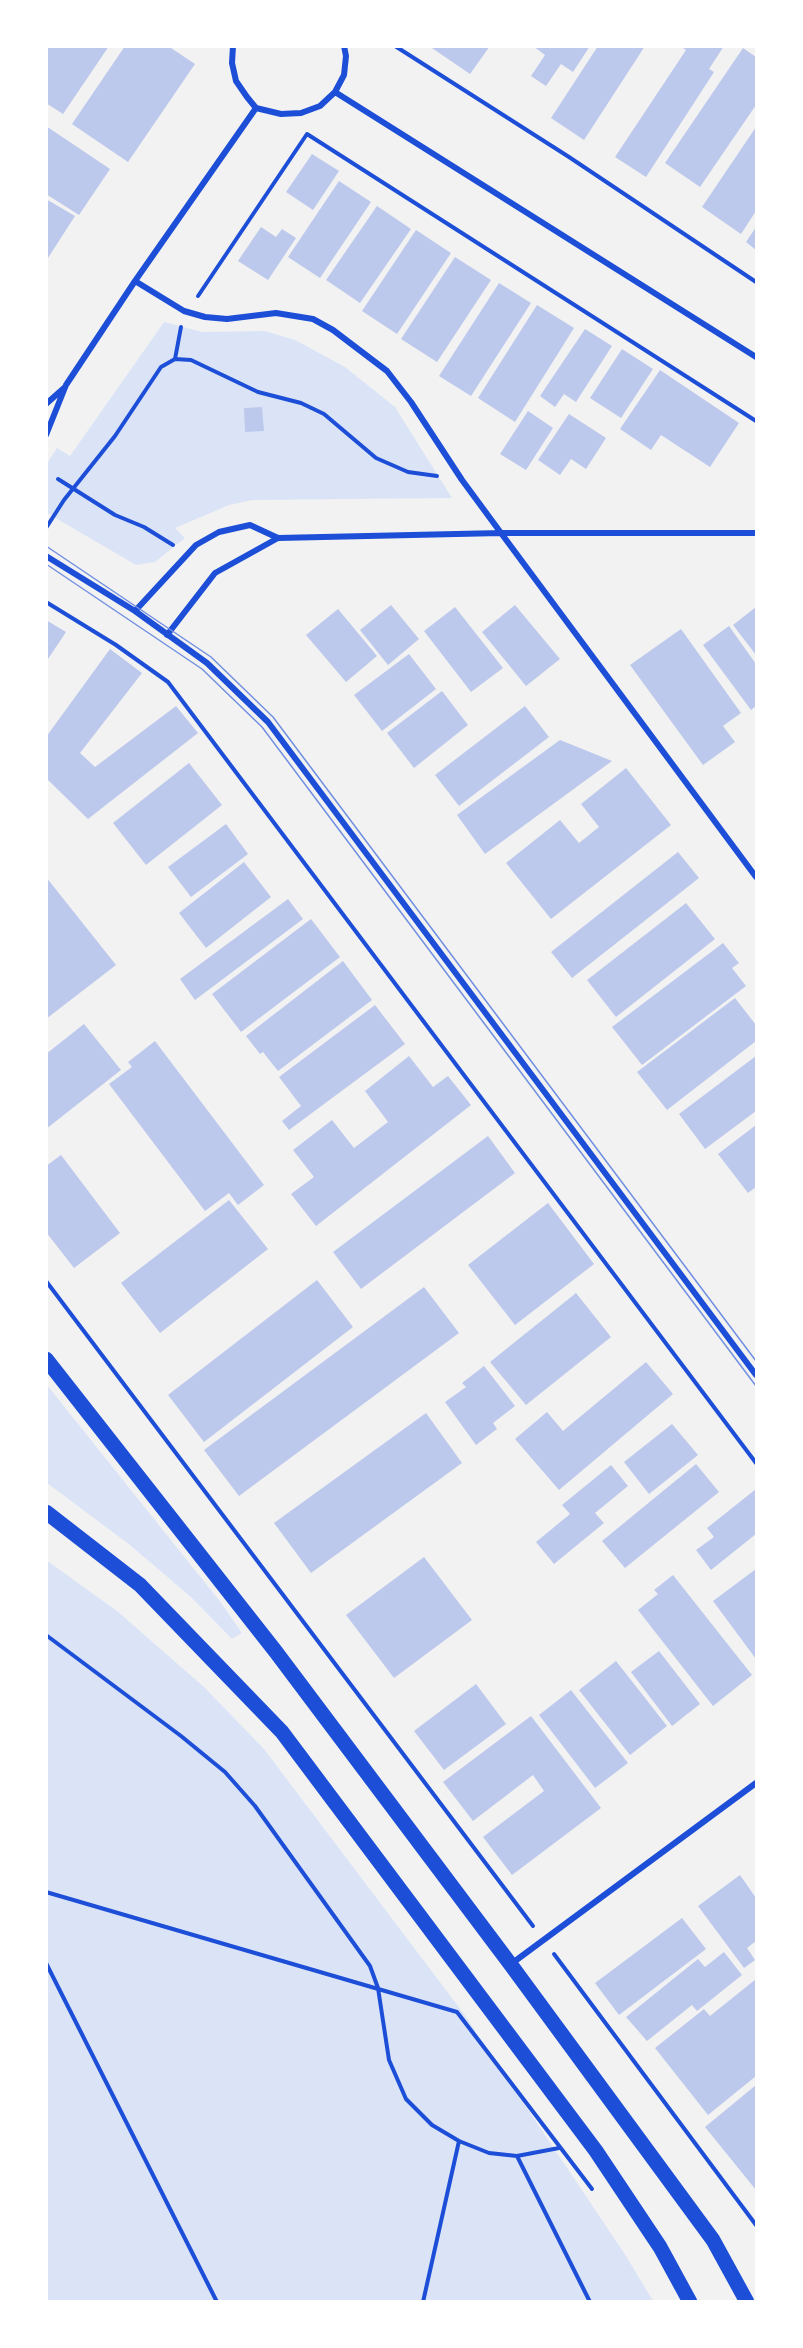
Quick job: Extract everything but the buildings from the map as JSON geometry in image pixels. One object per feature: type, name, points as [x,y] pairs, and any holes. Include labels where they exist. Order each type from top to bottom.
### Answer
[{"type":"main road","points":[[46,1359],[276,1652],[511,1965],[713,2240],[747,2301]]},
{"type":"main road","points":[[46,1512],[140,1585],[282,1732],[596,2151],[660,2247],[690,2301]]},
{"type":"street","points":[[233,46],[232,63],[236,81],[256,108],[281,114],[301,114],[320,106],[335,92],[344,75],[346,56],[344,46]]},
{"type":"street","points":[[335,92],[756,357]]},
{"type":"street","points":[[46,435],[66,386],[135,281],[256,108]]},
{"type":"street","points":[[135,281],[183,312],[205,317],[227,319],[262,314],[289,314],[313,319],[333,330],[387,371],[411,402],[462,480],[501,534],[756,877]]},
{"type":"street","points":[[46,404],[66,386]]},
{"type":"street","points":[[135,611],[185,555],[206,537],[232,528],[250,525],[278,538],[501,534],[756,534]]},
{"type":"street","points":[[167,635],[215,573],[278,538]]},
{"type":"street","points":[[46,556],[135,611],[207,663],[268,722],[756,1375]]},
{"type":"street","points":[[511,1965],[756,1783]]},
{"type":"path","points":[[395,46],[756,282]]},
{"type":"path","points":[[175,359],[183,312],[204,289],[307,134],[756,421]]},
{"type":"path","points":[[46,528],[115,436],[161,367],[175,359],[191,360],[258,392],[301,403],[324,414],[376,458],[408,472],[462,480]]},
{"type":"path","points":[[58,479],[176,547]]},
{"type":"path","points":[[46,602],[116,645],[168,682],[756,1463]]},
{"type":"path","points":[[46,1281],[544,1939],[610,2032],[756,2225]]},
{"type":"path","points":[[46,1635],[122,1690],[225,1772],[255,1806],[370,1966],[378,1988],[389,2060],[406,2099],[432,2125],[459,2142],[489,2153],[517,2156],[559,2148],[457,2012],[378,1988],[46,1892]]},
{"type":"path","points":[[46,1963],[217,2301]]},
{"type":"path","points":[[423,2301],[459,2142]]},
{"type":"path","points":[[517,2156],[590,2301]]},
{"type":"shaded area","points":[[164,322],[202,332],[265,331],[295,340],[345,367],[395,407],[452,498],[253,500],[229,505],[175,528],[185,538],[155,562],[136,565],[47,513],[46,468],[49,460],[57,448],[70,456]]},
{"type":"shaded area","points":[[47,1385],[222,1604],[242,1633],[232,1639],[192,1598],[130,1545],[47,1483]]},
{"type":"shaded area","points":[[46,1560],[117,1611],[204,1687],[264,1749],[464,2014],[626,2256],[653,2301],[47,2301]]},
{"type":"tram line","points":[[46,546],[211,657],[273,717],[756,1361]]},
{"type":"tram line","points":[[46,564],[202,669],[262,727],[756,1386]]}]
